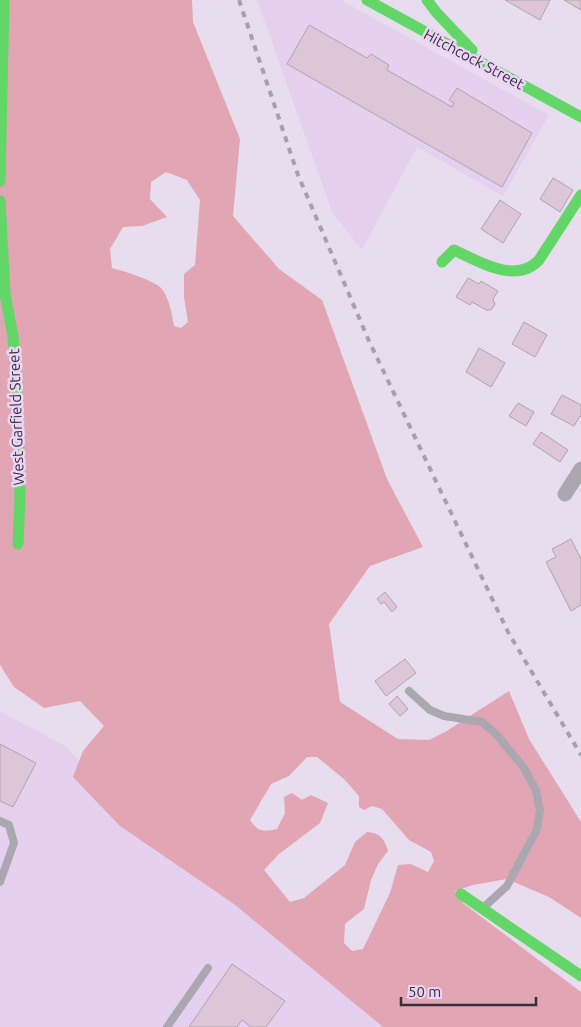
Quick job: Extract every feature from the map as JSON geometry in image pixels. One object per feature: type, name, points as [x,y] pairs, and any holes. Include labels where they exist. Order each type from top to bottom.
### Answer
[{"type":"street","points":[[0,181],[4,0]]},
{"type":"street","name":"Hitchcock Street","points":[[367,0],[581,117]]},
{"type":"street","points":[[427,0],[459,38],[491,68]]},
{"type":"street","points":[[566,108],[581,122]]},
{"type":"street","points":[[442,262],[454,250],[480,264],[501,269],[518,270],[530,268],[539,260],[581,195]]},
{"type":"street","name":"West Garfield Street","points":[[0,201],[5,294],[13,336],[17,389],[20,498],[18,544]]},
{"type":"street","points":[[565,494],[581,469]]},
{"type":"street","points":[[461,894],[581,976]]},
{"type":"lane","points":[[409,691],[430,710],[444,716],[482,722],[496,734],[524,768],[536,790],[540,810],[537,829],[507,886],[483,909]]},
{"type":"lane","points":[[0,821],[8,825],[14,843],[0,882]]},
{"type":"lane","points":[[167,1027],[208,968]]},
{"type":"shaded area","points":[[0,0],[192,0],[193,22],[240,139],[233,216],[279,269],[322,300],[387,479],[423,547],[370,566],[329,624],[340,702],[398,739],[429,740],[445,732],[509,691],[529,739],[581,822],[581,918],[549,897],[507,879],[473,885],[455,891],[463,903],[581,992],[581,1027],[383,1027],[234,904],[120,826],[73,777],[83,751],[104,726],[80,701],[44,708],[14,687],[0,665]],"holes":[[[166,172],[187,180],[200,200],[195,265],[184,274],[184,297],[188,322],[181,328],[174,326],[168,301],[161,288],[145,279],[112,268],[110,249],[123,227],[142,226],[167,217],[150,199],[151,182]],[[307,757],[317,757],[344,779],[359,796],[359,807],[364,810],[372,806],[382,809],[409,840],[431,852],[434,861],[428,872],[411,864],[398,865],[390,893],[363,949],[352,951],[344,943],[345,924],[364,909],[371,880],[378,864],[388,851],[381,837],[367,832],[355,842],[345,865],[304,898],[290,902],[264,870],[279,854],[320,823],[328,803],[311,795],[302,800],[292,793],[284,797],[285,813],[277,829],[261,830],[250,820],[271,784],[289,776]]]},
{"type":"shaded area","points":[[257,0],[341,0],[549,115],[503,196],[417,147],[362,250],[332,212]]},
{"type":"shaded area","points":[[0,711],[65,746],[154,840],[412,1027],[0,1027]]},
{"type":"building","points":[[505,0],[550,0],[540,20]]},
{"type":"building","points":[[564,0],[581,0],[581,10]]},
{"type":"building","points":[[309,25],[367,58],[371,54],[389,65],[387,70],[452,107],[454,103],[449,100],[457,88],[532,133],[502,187],[287,64]]},
{"type":"building","points":[[553,178],[573,190],[560,212],[540,199]]},
{"type":"building","points":[[500,200],[521,214],[503,243],[481,229]]},
{"type":"building","points":[[468,278],[479,284],[481,281],[498,291],[493,299],[495,304],[491,310],[486,310],[472,302],[470,305],[456,297]]},
{"type":"building","points":[[524,322],[547,335],[535,357],[512,344]]},
{"type":"building","points":[[479,348],[505,363],[491,387],[466,372]]},
{"type":"building","points":[[562,395],[581,405],[581,417],[574,426],[551,414]]},
{"type":"building","points":[[518,403],[534,412],[526,426],[509,416]]},
{"type":"building","points":[[541,432],[568,450],[560,462],[533,444]]},
{"type":"building","points":[[571,539],[581,559],[581,605],[571,611],[546,562],[556,557],[552,549]]},
{"type":"building","points":[[385,592],[397,607],[392,612],[384,602],[381,604],[377,599]]},
{"type":"building","points":[[405,659],[416,673],[386,696],[375,681]]},
{"type":"building","points":[[397,696],[408,709],[400,716],[389,704]]},
{"type":"building","points":[[0,744],[36,763],[13,807],[0,801]]},
{"type":"building","points":[[232,964],[285,1001],[266,1027],[251,1027],[242,1020],[237,1027],[189,1027]]},
{"type":"railway","points":[[239,0],[298,175],[369,341],[508,632],[581,755]]},
{"type":"traffic: fast","points":[[0,181],[4,0]]},
{"type":"traffic: fast","points":[[367,0],[581,117]]},
{"type":"traffic: fast","points":[[427,0],[472,50]]},
{"type":"traffic: fast","points":[[442,262],[454,250],[485,265],[508,271],[519,271],[530,267],[539,260],[581,195]]},
{"type":"traffic: fast","points":[[0,201],[5,294],[13,336],[17,389],[20,498],[18,544]]},
{"type":"traffic: fast","points":[[461,894],[581,976]]}]
